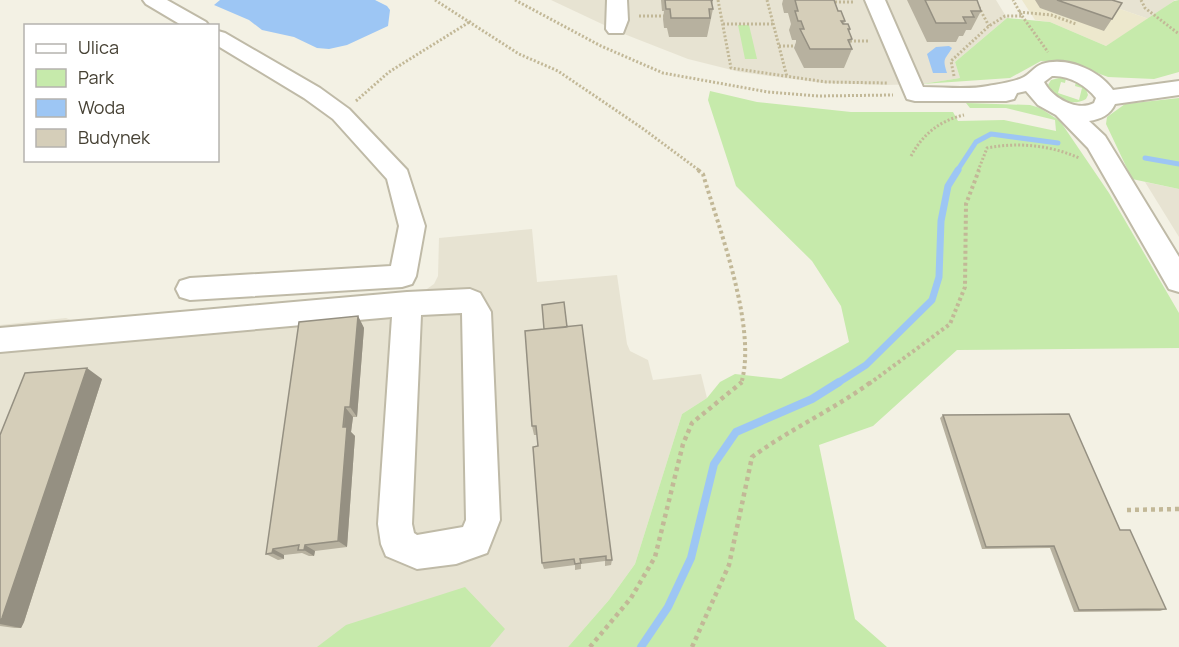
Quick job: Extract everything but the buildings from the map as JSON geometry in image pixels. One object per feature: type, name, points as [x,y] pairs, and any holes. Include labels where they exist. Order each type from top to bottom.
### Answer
[{"type":"street","points":[[153,0],[195,24]]},
{"type":"street","points":[[616,29],[617,0]]},
{"type":"street","points":[[865,1],[912,88],[989,93],[1037,90],[1065,111],[1090,152],[1179,281]]},
{"type":"street","points":[[190,289],[402,276],[412,226],[398,176],[341,114],[312,93],[219,37]]},
{"type":"street","points":[[1037,90],[1036,76],[1042,72],[1061,69],[1082,74],[1099,98],[1090,152]]},
{"type":"street","points":[[1065,111],[1099,98],[1170,89]]},
{"type":"street","points":[[0,340],[407,304],[470,301],[477,312],[483,520],[475,541],[456,547],[417,552],[398,544],[395,524],[407,304]]},
{"type":"path","points":[[434,0],[471,21],[519,54],[558,71],[703,174],[734,282],[746,345],[742,383],[690,424],[676,471],[670,507],[659,545],[628,605],[590,647]]},
{"type":"path","points":[[515,0],[562,27],[656,70],[710,83],[787,94],[853,97],[912,88],[956,76],[951,61],[989,26],[1005,16],[1022,16]]},
{"type":"path","points":[[718,0],[731,68],[826,82],[912,88]]},
{"type":"path","points":[[767,0],[787,76]]},
{"type":"path","points":[[975,0],[989,26]]},
{"type":"path","points":[[1012,0],[1049,54]]},
{"type":"path","points":[[1141,0],[1145,8],[1179,34]]},
{"type":"path","points":[[822,2],[865,1]]},
{"type":"path","points":[[712,12],[720,12]]},
{"type":"path","points":[[1019,12],[1051,15],[1076,24]]},
{"type":"path","points":[[640,16],[666,16]]},
{"type":"path","points":[[341,114],[389,72],[471,21]]},
{"type":"path","points":[[723,24],[774,24]]},
{"type":"path","points":[[835,41],[870,41]]},
{"type":"path","points":[[779,46],[797,46]]},
{"type":"path","points":[[911,156],[918,141],[937,124],[964,115]]},
{"type":"path","points":[[692,647],[729,565],[752,457],[775,440],[844,401],[950,324],[965,287],[966,204],[987,148],[1002,144],[1090,152]]},
{"type":"path","points":[[1126,510],[1179,508]]},
{"type":"shaded area","points":[[551,0],[996,0],[1007,18],[955,62],[960,78],[922,84],[824,83],[740,72],[688,59],[619,32]]},
{"type":"shaded area","points":[[1022,0],[1094,0],[1149,19],[1106,46],[1050,22],[1035,20]]},
{"type":"shaded area","points":[[1094,0],[1175,0],[1149,19]]},
{"type":"shaded area","points":[[1145,182],[1179,189],[1179,237]]},
{"type":"shaded area","points":[[532,229],[537,282],[617,275],[630,351],[648,360],[653,380],[701,374],[707,398],[682,414],[635,564],[609,600],[568,647],[0,647],[0,325],[66,318],[80,324],[412,294],[424,291],[434,284],[438,276],[439,238]]},
{"type":"green space","points":[[1179,0],[1179,72],[1154,79],[1108,77],[1073,64],[1041,61],[1010,78],[922,84],[960,78],[955,62],[1007,18],[1050,22],[1106,46],[1174,1]]},
{"type":"green space","points":[[738,25],[749,25],[757,59],[745,59]]},
{"type":"green space","points":[[1066,78],[1065,83],[1061,82],[1058,93],[1079,100],[1082,88],[1075,86],[1076,81],[1086,89],[1088,95],[1086,99],[1069,102],[1054,95],[1048,85],[1051,80]]},
{"type":"green space","points":[[710,91],[757,102],[851,112],[953,112],[958,121],[1004,120],[1056,131],[1055,120],[1006,108],[970,108],[966,103],[1030,105],[1040,108],[1060,121],[1109,193],[1179,313],[1179,348],[957,350],[873,426],[819,445],[855,619],[887,647],[568,647],[609,600],[635,564],[682,414],[707,398],[720,382],[735,374],[781,379],[849,342],[841,306],[812,261],[736,186],[708,100]]},
{"type":"green space","points":[[1179,98],[1179,189],[1132,179],[1106,124],[1107,117],[1125,104]]},
{"type":"green space","points":[[465,587],[505,629],[490,647],[317,647],[346,625]]},
{"type":"water","points":[[220,0],[375,0],[390,10],[388,26],[347,45],[329,49],[317,48],[294,37],[262,30],[249,20],[214,5]]},
{"type":"water","points":[[949,46],[952,48],[945,62],[947,73],[933,73],[927,54],[936,47]]},
{"type":"waterway","points":[[957,171],[976,142],[991,134],[1058,143]]},
{"type":"waterway","points":[[1145,158],[1179,164]]},
{"type":"waterway","points":[[836,384],[866,365],[932,300],[939,277],[941,221],[948,186],[958,170]]},
{"type":"waterway","points":[[641,647],[668,607],[691,558],[714,464],[736,432],[812,399],[839,382]]}]
